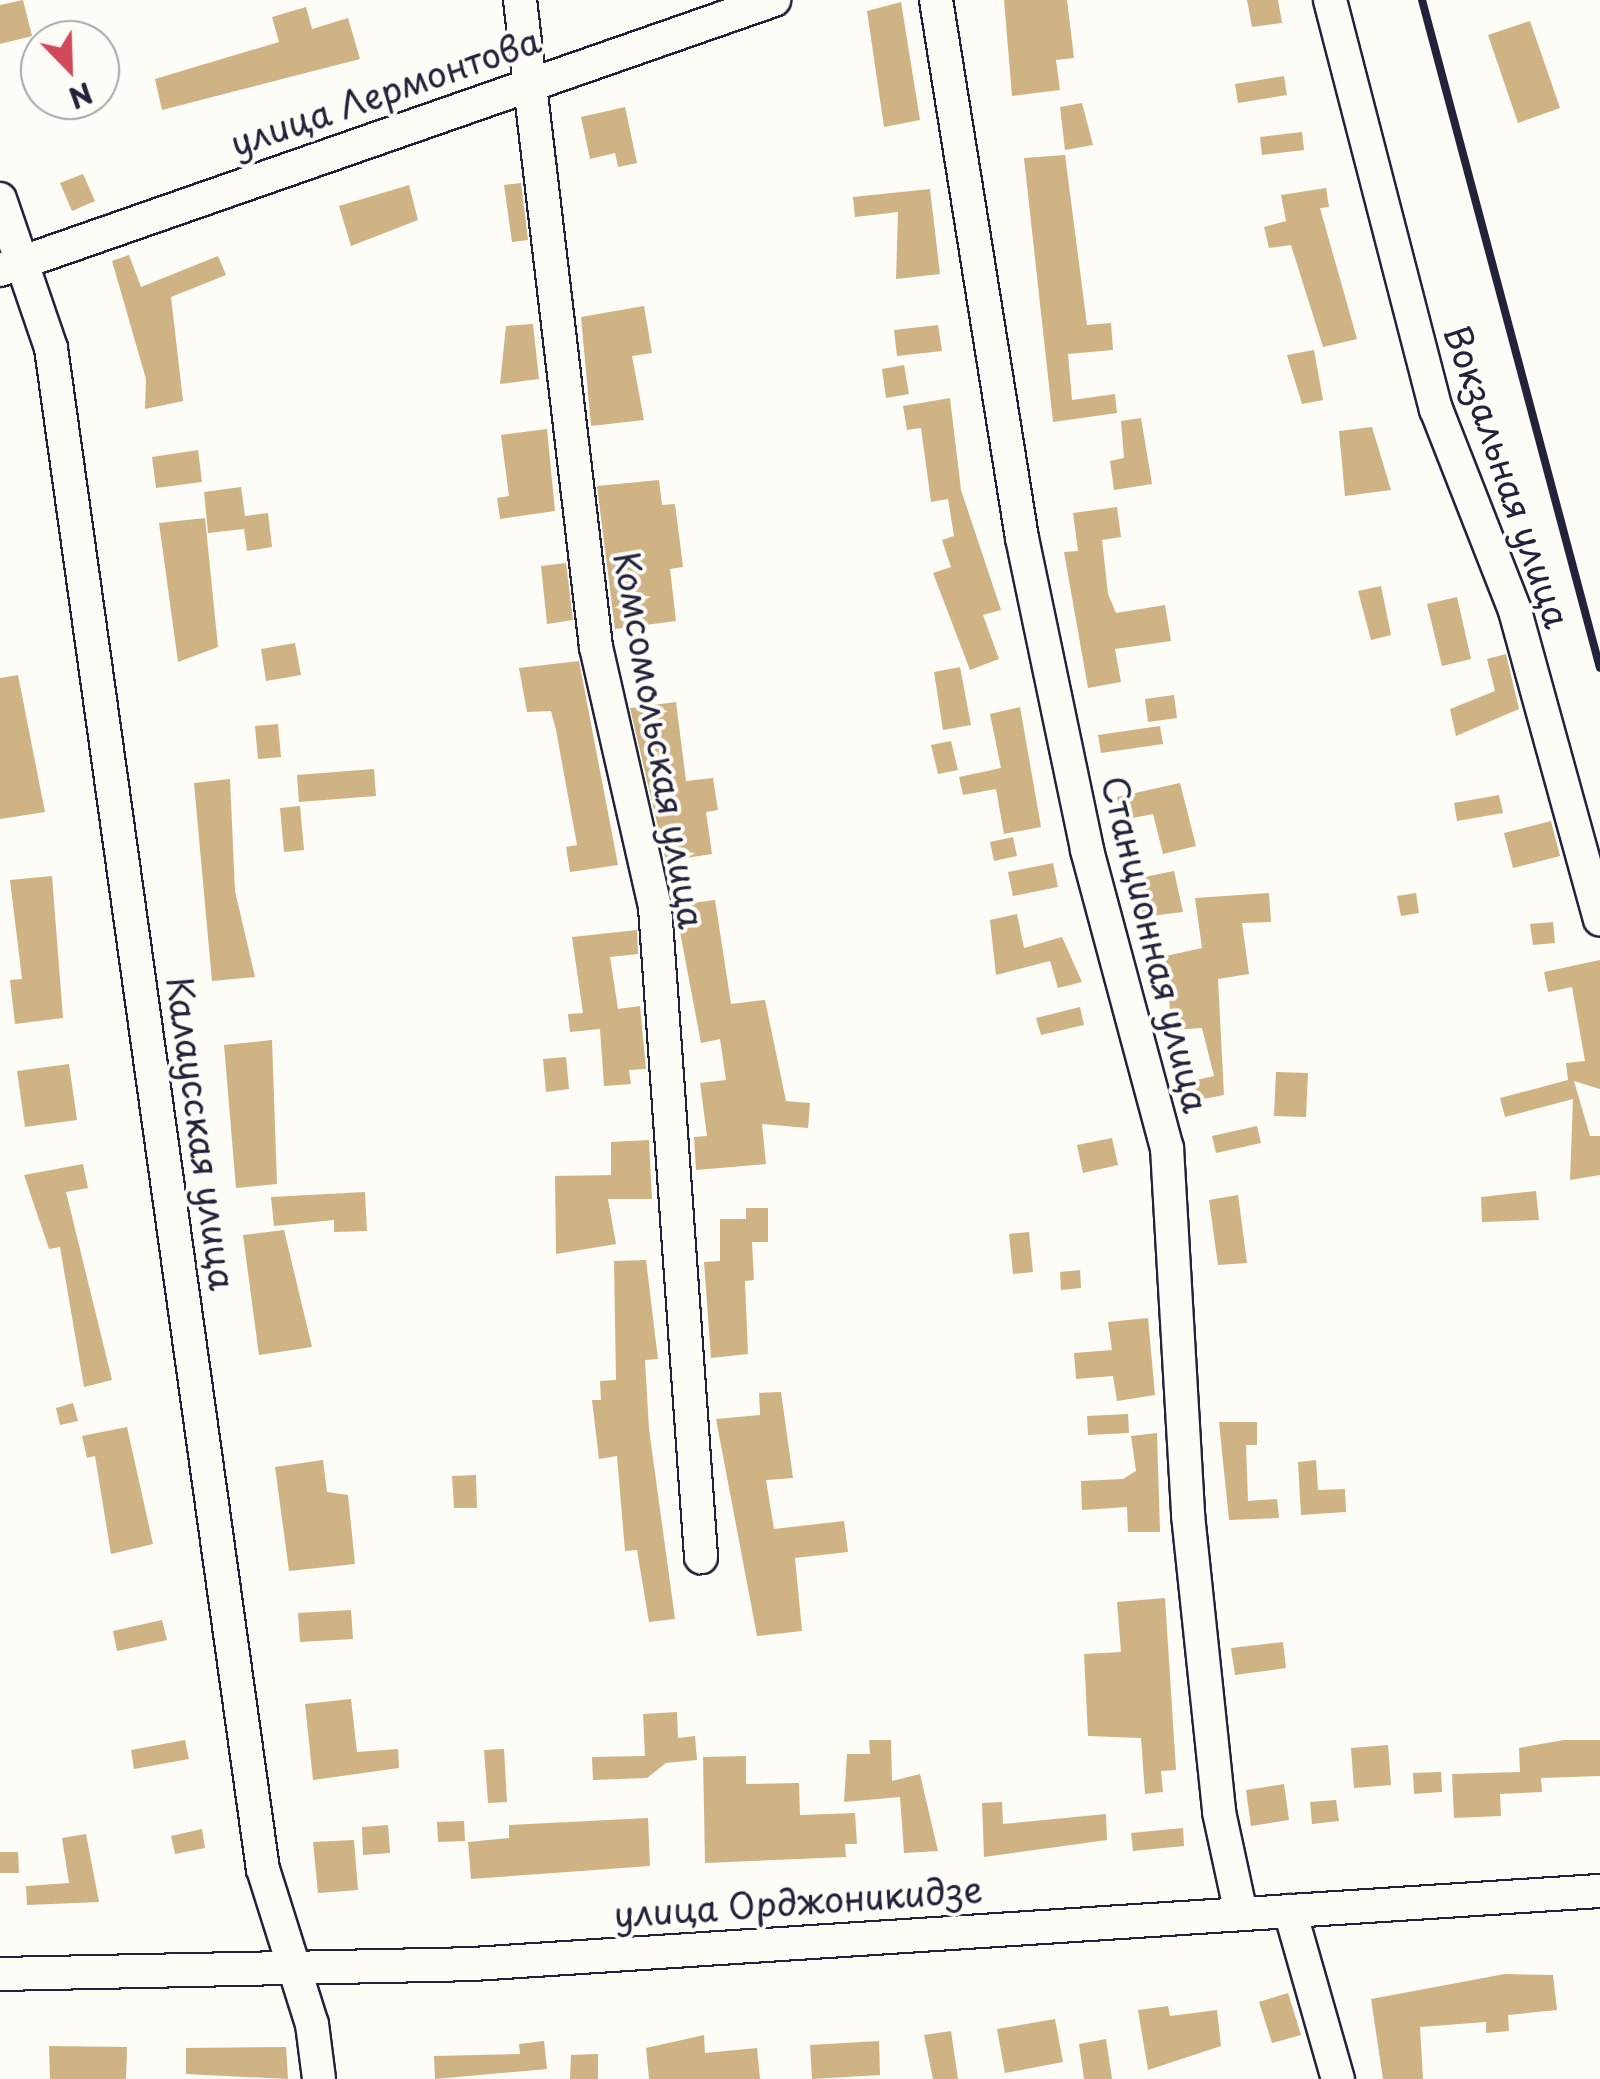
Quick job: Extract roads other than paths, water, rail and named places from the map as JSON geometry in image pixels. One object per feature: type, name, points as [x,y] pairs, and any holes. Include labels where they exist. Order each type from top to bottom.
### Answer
[{"type":"street","name":"Комсомольская улица","points":[[520,0],[596,647],[655,907],[701,1556]]},
{"type":"street","name":"улица Лермонтова","points":[[11,266],[774,0]]},
{"type":"street","name":"Станционная улица","points":[[936,0],[1022,538],[1087,850],[1167,1148],[1188,1515],[1219,1812],[1241,1914]]},
{"type":"street","name":"Вокзальная улица","points":[[1330,0],[1436,409],[1514,612],[1600,919]]},
{"type":"street","name":"Калаусская улица","points":[[0,199],[11,266],[51,348],[263,1870],[294,1972],[319,2079]]},
{"type":"street","name":"улица Орджоникидзе","points":[[0,1974],[294,1972],[1600,1890]]},
{"type":"street","points":[[1290,1911],[1338,2079]]},
{"type":"railway","points":[[1422,0],[1600,668]]}]
